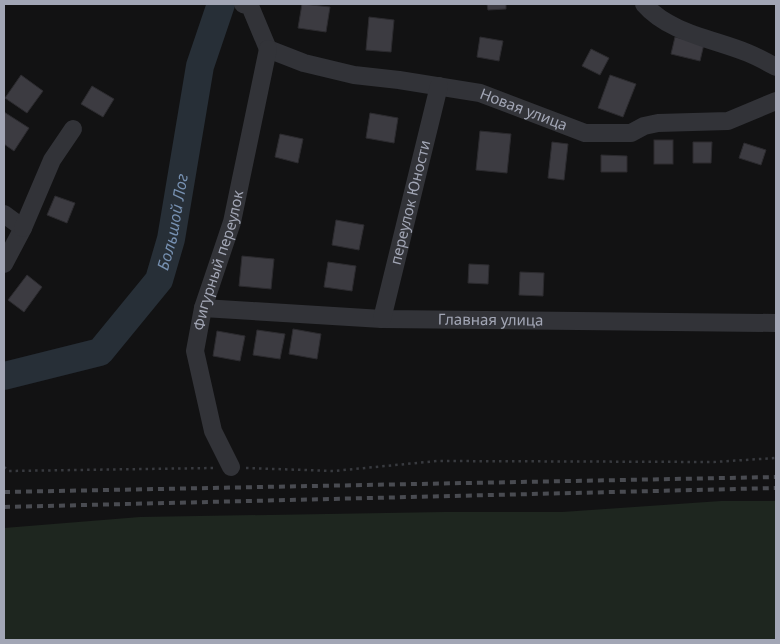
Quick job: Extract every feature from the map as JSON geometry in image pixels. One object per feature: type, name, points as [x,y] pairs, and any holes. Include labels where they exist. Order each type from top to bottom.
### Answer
[{"type":"street","points":[[248,4],[268,49]]},
{"type":"street","points":[[644,4],[653,14],[689,33],[749,53],[776,67]]},
{"type":"street","name":"Новая улица","points":[[268,49],[304,62],[354,75],[480,93],[585,133],[631,134],[644,126],[658,123],[728,121],[776,101]]},
{"type":"street","name":"Фигурный переулок","points":[[231,467],[213,431],[195,352],[203,308],[232,222],[268,49]]},
{"type":"street","name":"переулок Юности","points":[[382,319],[439,86]]},
{"type":"street","points":[[4,264],[23,228],[52,160],[73,129]]},
{"type":"street","points":[[4,214],[23,228]]},
{"type":"street","name":"Главная улица","points":[[203,308],[382,319],[776,323]]},
{"type":"path","points":[[4,467],[10,471],[231,467],[334,471],[436,462],[714,462],[776,458]]},
{"type":"shaded area","points":[[721,501],[776,501],[776,640],[4,640],[4,528],[140,517],[562,512]]},
{"type":"building","points":[[302,4],[330,7],[326,32],[298,28]]},
{"type":"building","points":[[487,4],[506,4],[506,9],[488,10]]},
{"type":"building","points":[[369,17],[394,20],[391,52],[366,50]]},
{"type":"building","points":[[480,37],[503,41],[499,61],[477,57]]},
{"type":"building","points":[[675,37],[704,44],[700,61],[671,54]]},
{"type":"building","points":[[591,49],[609,58],[600,75],[582,66]]},
{"type":"building","points":[[21,75],[43,91],[27,113],[5,98]]},
{"type":"building","points":[[610,75],[636,84],[623,117],[598,108]]},
{"type":"building","points":[[92,86],[114,99],[103,117],[81,104]]},
{"type":"building","points":[[4,112],[29,128],[14,151],[4,144]]},
{"type":"building","points":[[370,113],[398,118],[394,143],[366,138]]},
{"type":"building","points":[[480,131],[511,134],[507,173],[476,170]]},
{"type":"building","points":[[280,134],[303,139],[298,163],[275,157]]},
{"type":"building","points":[[654,140],[673,140],[673,164],[654,164]]},
{"type":"building","points":[[552,142],[568,144],[564,180],[548,178]]},
{"type":"building","points":[[693,142],[712,142],[711,163],[693,163]]},
{"type":"building","points":[[744,143],[766,150],[761,165],[739,158]]},
{"type":"building","points":[[601,155],[627,156],[627,172],[601,172]]},
{"type":"building","points":[[55,196],[75,203],[67,223],[47,215]]},
{"type":"building","points":[[336,220],[364,225],[359,250],[332,245]]},
{"type":"building","points":[[242,256],[274,259],[271,289],[239,286]]},
{"type":"building","points":[[328,262],[356,266],[352,291],[324,287]]},
{"type":"building","points":[[469,264],[489,265],[488,284],[468,283]]},
{"type":"building","points":[[520,272],[544,273],[543,296],[519,295]]},
{"type":"building","points":[[27,275],[42,287],[24,312],[8,300]]},
{"type":"building","points":[[293,329],[321,334],[317,359],[289,354]]},
{"type":"building","points":[[257,330],[285,334],[280,359],[253,355]]},
{"type":"building","points":[[217,331],[245,336],[240,361],[213,356]]},
{"type":"waterway","name":"Большой Лог","points":[[4,376],[100,352],[159,280],[171,239],[200,66],[221,4]]},
{"type":"railway","points":[[4,492],[776,477]]},
{"type":"railway","points":[[4,507],[776,488]]}]
